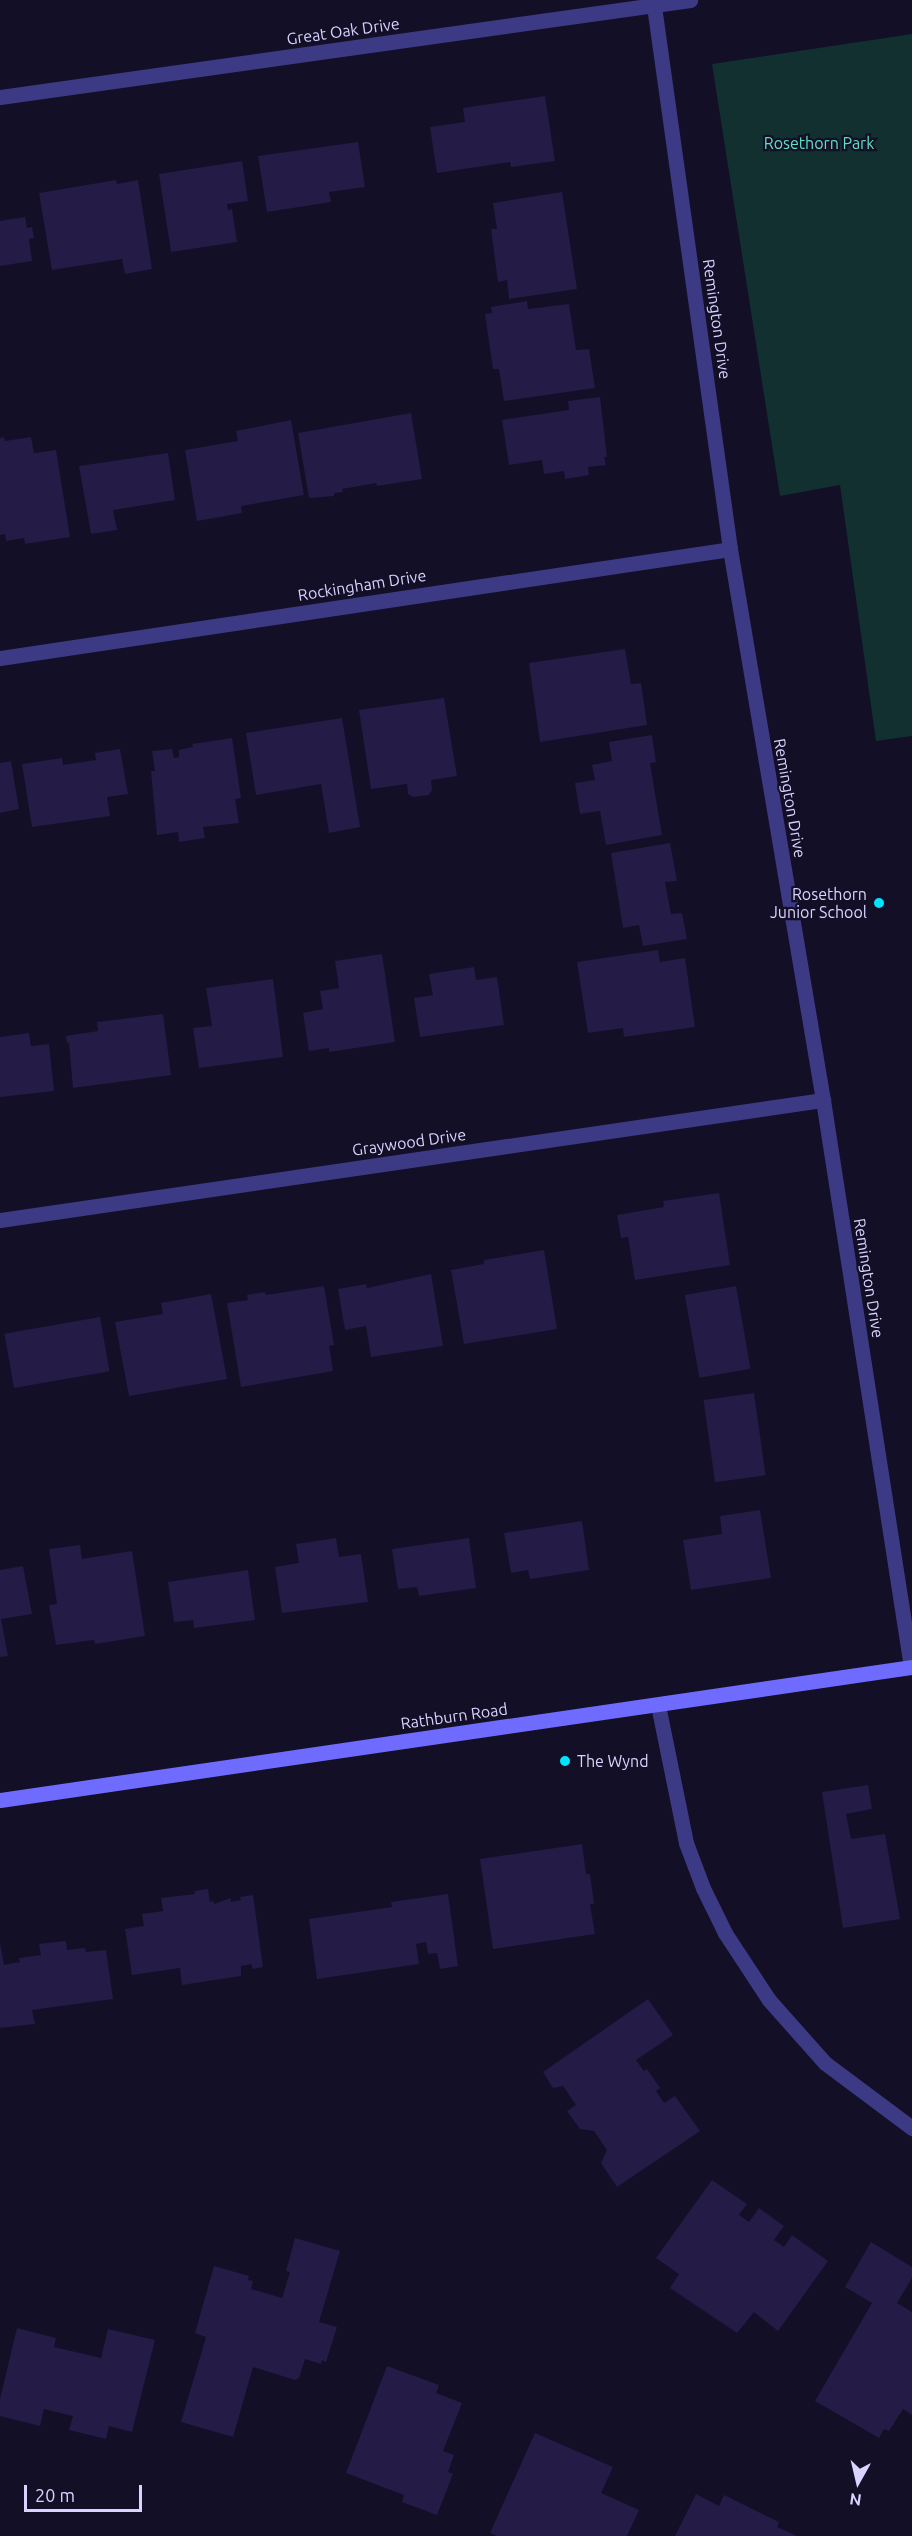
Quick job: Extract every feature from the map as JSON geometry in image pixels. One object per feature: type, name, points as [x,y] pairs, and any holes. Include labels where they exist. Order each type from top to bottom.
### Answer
[{"type":"street","name":"Great Oak Drive","points":[[0,97],[690,0]]},
{"type":"street","name":"Remington Drive","points":[[654,6],[730,549],[823,1100],[911,1667]]},
{"type":"street","name":"Rockingham Drive","points":[[0,658],[730,549]]},
{"type":"street","name":"Graywood Drive","points":[[0,1220],[823,1100]]},
{"type":"street","name":"Rathburn Road","points":[[0,1800],[911,1667]]},
{"type":"street","points":[[658,1705],[686,1843],[703,1888],[725,1933],[769,2000],[825,2063],[912,2128]]},
{"type":"green space","name":"Rosethorn Park","points":[[912,34],[912,736],[876,741],[840,485],[780,496],[712,64]]},
{"type":"building","points":[[545,96],[555,161],[511,167],[510,162],[437,173],[430,127],[465,122],[463,108]]},
{"type":"building","points":[[358,142],[365,187],[329,192],[331,202],[267,212],[258,156]]},
{"type":"building","points":[[242,161],[248,201],[227,204],[228,210],[232,209],[237,242],[171,252],[159,174]]},
{"type":"building","points":[[116,180],[117,184],[138,180],[152,269],[125,274],[122,259],[52,270],[39,193]]},
{"type":"building","points":[[562,192],[577,289],[509,299],[507,280],[498,282],[491,229],[497,229],[493,203]]},
{"type":"building","points":[[25,217],[27,228],[32,227],[34,238],[29,239],[32,261],[0,266],[0,221]]},
{"type":"building","points":[[527,301],[528,309],[569,304],[576,350],[589,349],[595,388],[504,401],[499,369],[493,369],[485,314],[492,313],[491,307]]},
{"type":"building","points":[[600,397],[606,465],[588,467],[589,475],[565,479],[564,471],[544,474],[542,460],[509,465],[502,420],[569,410],[568,401]]},
{"type":"building","points":[[411,413],[422,479],[377,486],[376,483],[342,489],[343,492],[334,493],[334,496],[309,498],[298,433]]},
{"type":"building","points":[[291,420],[304,495],[241,506],[242,513],[197,521],[185,450],[238,441],[236,431]]},
{"type":"building","points":[[4,437],[5,441],[31,437],[34,453],[56,450],[70,537],[25,544],[24,538],[6,541],[5,534],[0,535],[0,438]]},
{"type":"building","points":[[168,453],[175,500],[113,510],[117,530],[91,534],[79,466]]},
{"type":"building","points":[[625,649],[631,684],[641,683],[647,725],[540,742],[529,663]]},
{"type":"building","points":[[444,698],[457,776],[431,780],[432,790],[429,795],[413,797],[408,794],[407,784],[371,789],[359,710]]},
{"type":"building","points":[[342,718],[360,827],[329,833],[321,784],[256,795],[246,733]]},
{"type":"building","points":[[652,735],[656,762],[650,763],[662,835],[606,845],[600,811],[580,814],[575,783],[595,780],[592,765],[612,761],[609,742]]},
{"type":"building","points":[[232,738],[241,798],[235,799],[239,823],[203,827],[205,838],[179,842],[178,832],[157,835],[151,771],[155,771],[152,751],[172,749],[174,758],[179,757],[179,750],[193,747],[192,744]]},
{"type":"building","points":[[120,749],[128,794],[107,797],[110,816],[32,827],[22,764],[62,758],[63,765],[96,760],[95,753]]},
{"type":"building","points":[[11,761],[19,809],[0,813],[0,763]]},
{"type":"building","points":[[670,843],[677,881],[665,882],[671,914],[682,913],[687,939],[643,946],[639,925],[623,928],[611,853]]},
{"type":"building","points":[[658,950],[660,962],[685,958],[695,1027],[624,1037],[623,1028],[588,1033],[577,962]]},
{"type":"building","points":[[382,954],[395,1042],[329,1052],[329,1048],[309,1051],[303,1013],[323,1009],[320,991],[339,988],[335,961]]},
{"type":"building","points":[[474,967],[476,980],[497,977],[504,1025],[420,1037],[414,998],[433,995],[429,974]]},
{"type":"building","points":[[273,979],[283,1057],[199,1068],[193,1028],[212,1026],[206,988]]},
{"type":"building","points":[[163,1014],[171,1075],[73,1088],[69,1043],[67,1043],[66,1036],[98,1031],[97,1022]]},
{"type":"building","points":[[29,1033],[31,1046],[49,1044],[54,1091],[0,1097],[0,1037]]},
{"type":"building","points":[[719,1193],[730,1265],[635,1280],[628,1237],[621,1238],[617,1215],[664,1207],[663,1201]]},
{"type":"building","points":[[544,1250],[557,1329],[464,1344],[451,1270],[484,1264],[484,1260]]},
{"type":"building","points":[[431,1274],[443,1346],[371,1357],[366,1326],[345,1330],[338,1289],[366,1284],[367,1288]]},
{"type":"building","points":[[324,1286],[334,1345],[329,1346],[333,1371],[241,1387],[227,1303],[248,1300],[247,1295],[265,1292],[266,1295]]},
{"type":"building","points":[[736,1286],[751,1369],[699,1378],[685,1295]]},
{"type":"building","points":[[211,1294],[227,1379],[129,1396],[115,1322],[163,1314],[161,1303]]},
{"type":"building","points":[[100,1317],[110,1371],[14,1388],[4,1334]]},
{"type":"building","points":[[754,1393],[766,1475],[715,1482],[703,1400]]},
{"type":"building","points":[[760,1510],[771,1578],[691,1590],[683,1540],[722,1534],[720,1516]]},
{"type":"building","points":[[582,1521],[589,1570],[530,1579],[528,1570],[511,1573],[504,1533]]},
{"type":"building","points":[[336,1538],[339,1557],[361,1554],[368,1602],[282,1613],[275,1567],[299,1563],[296,1544]]},
{"type":"building","points":[[469,1538],[476,1588],[419,1596],[417,1587],[398,1589],[392,1549]]},
{"type":"building","points":[[80,1545],[82,1559],[132,1551],[145,1636],[95,1644],[94,1640],[56,1645],[49,1605],[57,1604],[49,1549]]},
{"type":"building","points":[[23,1566],[32,1614],[1,1619],[8,1656],[0,1657],[0,1570]]},
{"type":"building","points":[[248,1570],[255,1620],[194,1628],[193,1620],[174,1622],[168,1582]]},
{"type":"building","points":[[868,1785],[872,1809],[846,1814],[851,1839],[885,1834],[900,1919],[843,1928],[822,1792]]},
{"type":"building","points":[[582,1844],[586,1874],[590,1874],[594,1904],[590,1904],[595,1934],[493,1949],[480,1859]]},
{"type":"building","points":[[208,1889],[210,1902],[214,1901],[214,1904],[231,1898],[231,1902],[241,1900],[240,1897],[253,1895],[263,1967],[252,1969],[252,1964],[241,1966],[241,1976],[182,1985],[180,1968],[132,1975],[125,1929],[144,1926],[142,1914],[163,1911],[161,1898],[195,1894],[194,1891]]},
{"type":"building","points":[[448,1894],[458,1966],[440,1969],[437,1953],[428,1954],[426,1942],[416,1944],[419,1964],[317,1979],[309,1919],[392,1907],[391,1902]]},
{"type":"building","points":[[66,1941],[67,1950],[85,1948],[86,1952],[106,1950],[113,1999],[32,2010],[35,2024],[0,2028],[0,1943],[4,1965],[20,1962],[19,1958],[41,1955],[39,1944]]},
{"type":"building","points":[[648,1999],[673,2035],[636,2060],[644,2071],[647,2069],[660,2088],[656,2091],[664,2103],[675,2096],[700,2131],[617,2187],[601,2163],[607,2150],[594,2131],[580,2129],[567,2111],[576,2105],[563,2086],[553,2088],[543,2072]]},
{"type":"building","points":[[712,2180],[747,2204],[739,2215],[749,2222],[759,2208],[784,2226],[774,2240],[784,2247],[792,2235],[828,2261],[778,2331],[754,2312],[737,2333],[670,2288],[679,2274],[656,2258]]},
{"type":"building","points":[[295,2238],[340,2251],[319,2322],[337,2327],[326,2362],[322,2360],[321,2364],[305,2359],[299,2378],[295,2380],[253,2367],[233,2437],[181,2422],[206,2337],[195,2333],[214,2266],[249,2276],[248,2280],[253,2281],[251,2289],[282,2298],[290,2272],[286,2271]]},
{"type":"building","points":[[871,2242],[912,2267],[912,2278],[897,2303],[912,2312],[912,2415],[903,2409],[889,2431],[884,2429],[879,2438],[815,2401],[872,2303],[845,2287]]},
{"type":"building","points":[[17,2328],[56,2338],[54,2347],[101,2358],[108,2329],[155,2340],[132,2432],[109,2426],[106,2439],[69,2430],[73,2416],[44,2409],[40,2426],[0,2416],[0,2399]]},
{"type":"building","points":[[387,2366],[439,2385],[436,2393],[462,2403],[443,2451],[454,2455],[448,2472],[453,2474],[437,2515],[402,2502],[404,2495],[346,2473]]},
{"type":"building","points":[[535,2433],[613,2467],[601,2493],[639,2510],[627,2536],[497,2536],[490,2533]]},
{"type":"building","points":[[696,2494],[719,2506],[724,2495],[779,2522],[777,2527],[797,2536],[675,2536]]},
{"type":"place","name":"Rosethorn Junior School","points":[[879,903]]},
{"type":"place","name":"The Wynd","points":[[565,1761]]}]
